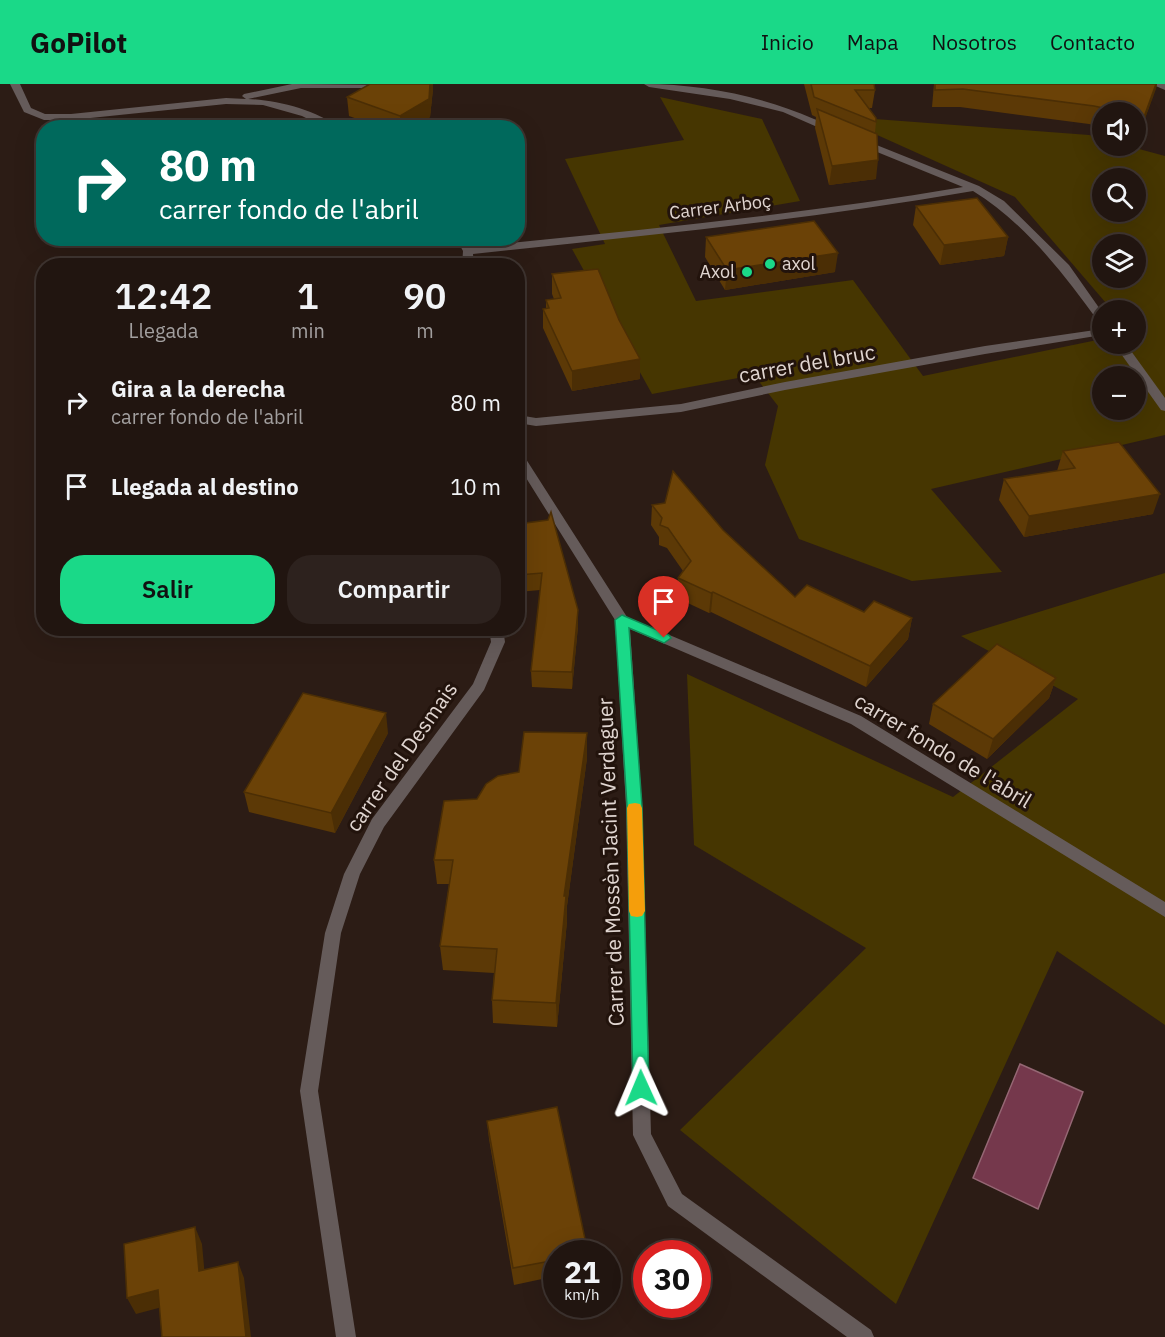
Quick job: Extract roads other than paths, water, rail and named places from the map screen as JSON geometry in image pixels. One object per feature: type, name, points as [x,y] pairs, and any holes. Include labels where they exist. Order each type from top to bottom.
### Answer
[{"type":"street","points":[[15,84],[27,110],[45,117],[70,117],[226,100],[301,85],[393,85]]},
{"type":"street","points":[[649,84],[730,96],[786,110],[975,188],[1000,203],[1065,267],[1092,305]]},
{"type":"street","points":[[1156,84],[1165,87]]},
{"type":"street","points":[[226,100],[263,102],[318,120]]},
{"type":"street","name":"Carrer Arboç","points":[[468,251],[683,229],[899,201],[975,188]]},
{"type":"street","points":[[465,246],[468,258]]},
{"type":"street","name":"carrer del bruc","points":[[525,420],[536,422],[681,408],[785,386],[1092,334]]},
{"type":"street","points":[[1127,354],[1165,407]]},
{"type":"street","name":"Carrer de Mossèn Jacint Verdaguer","points":[[525,467],[622,620],[634,806],[642,1135],[675,1200],[864,1337]]},
{"type":"street","name":"carrer fondo de l'abril","points":[[622,620],[856,720],[1165,910]]},
{"type":"street","name":"carrer del Desmais","points":[[346,1337],[309,1091],[333,933],[352,874],[378,823],[479,686],[498,642],[497,636]]},
{"type":"place","name":"axol","points":[[770,264]]},
{"type":"place","name":"Axol","points":[[747,272]]}]
